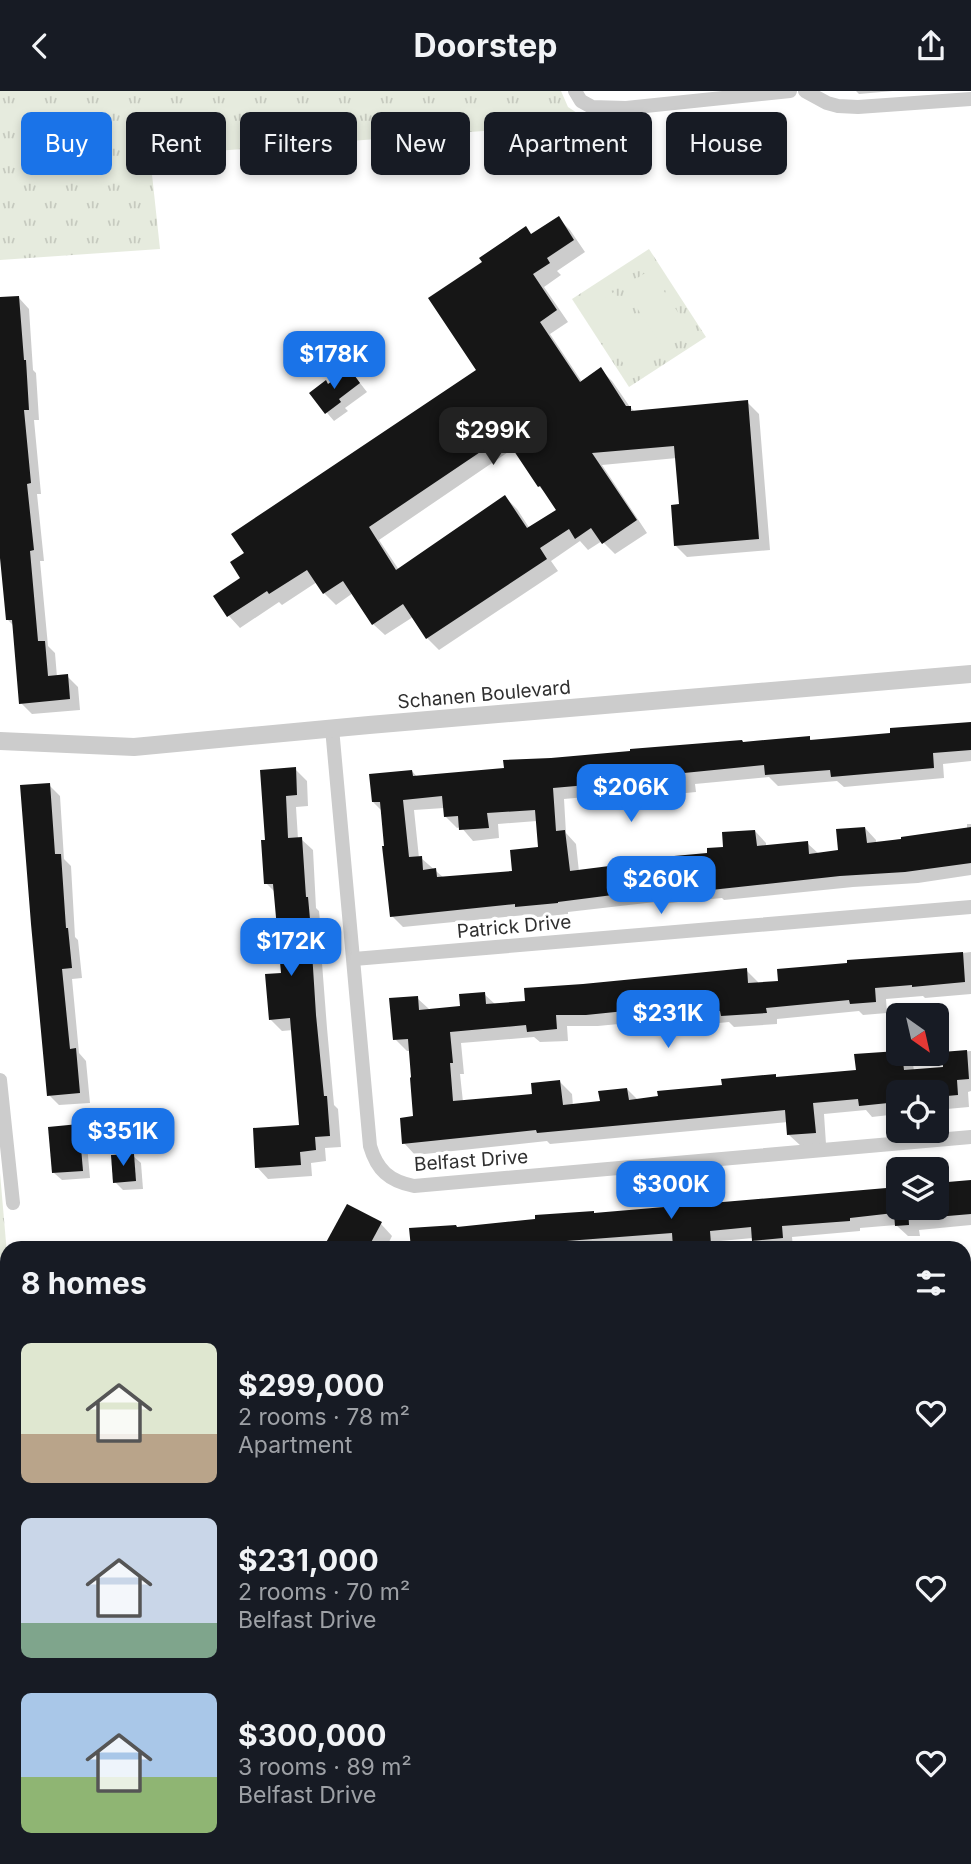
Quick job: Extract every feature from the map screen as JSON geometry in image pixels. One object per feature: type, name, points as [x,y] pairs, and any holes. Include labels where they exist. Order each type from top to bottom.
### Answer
[{"type":"street","points":[[578,96],[592,107],[626,108],[790,91]]},
{"type":"street","points":[[805,91],[838,106],[858,107],[971,99]]},
{"type":"street","name":"Schanen Boulevard","points":[[0,741],[134,747],[971,674]]},
{"type":"street","name":"Belfast Drive","points":[[332,728],[370,1146],[374,1159],[384,1173],[398,1183],[414,1186],[971,1137]]},
{"type":"street","name":"Patrick Drive","points":[[354,959],[971,907]]},
{"type":"street","points":[[0,1080],[13,1203]]},
{"type":"green space","points":[[0,91],[561,91],[568,107],[576,112],[484,112],[484,131],[470,132],[470,112],[371,112],[371,140],[357,141],[357,112],[240,112],[240,149],[226,150],[226,112],[126,112],[126,175],[152,175],[160,249],[0,260]]},
{"type":"green space","points":[[649,249],[706,337],[629,387],[572,299]]},
{"type":"green space","points":[[650,270],[687,326],[661,344],[623,287]]},
{"type":"green space","points":[[614,292],[651,349],[625,366],[588,309]]},
{"type":"green space","points":[[0,1173],[6,1241],[0,1241]]},
{"type":"building","points":[[559,216],[574,240],[547,258],[550,263],[533,274],[557,310],[540,322],[580,382],[601,367],[626,406],[631,406],[631,411],[748,400],[759,539],[674,546],[671,505],[679,504],[674,446],[592,453],[637,520],[602,544],[591,528],[575,539],[569,529],[540,548],[547,559],[426,639],[403,604],[372,625],[343,581],[323,594],[307,570],[269,594],[267,591],[227,617],[213,596],[240,578],[230,562],[244,553],[231,534],[476,370],[428,298],[482,262],[479,258],[526,226],[531,234]],"holes":[[[504,436],[538,487],[540,486],[556,510],[527,528],[505,495],[396,570],[369,527]]]},
{"type":"building","points":[[19,296],[29,410],[24,410],[31,483],[27,484],[34,550],[30,551],[38,641],[45,641],[48,676],[68,674],[70,699],[19,704],[12,620],[6,620],[0,558],[0,297]]},
{"type":"building","points":[[349,368],[360,383],[325,414],[309,393],[326,380],[328,384]]},
{"type":"building","points":[[971,722],[971,750],[933,753],[934,768],[831,777],[830,770],[765,775],[764,765],[684,773],[685,782],[633,786],[633,781],[553,788],[556,831],[565,830],[570,871],[641,862],[641,859],[707,853],[707,848],[723,847],[722,832],[755,830],[757,846],[808,841],[809,854],[838,850],[836,829],[865,827],[867,843],[971,827],[971,863],[905,872],[711,890],[644,891],[558,903],[515,907],[515,904],[390,917],[380,802],[372,802],[369,774],[412,770],[413,776],[504,768],[503,760],[742,740],[810,736],[810,740],[890,733],[890,728]],"holes":[[[442,796],[444,817],[458,816],[459,830],[489,828],[487,813],[535,810],[538,847],[510,850],[512,871],[437,877],[436,868],[423,870],[422,856],[409,857],[403,800]]]},
{"type":"building","points":[[296,767],[297,795],[286,796],[288,838],[302,837],[316,1015],[330,1136],[315,1137],[316,1150],[300,1152],[301,1165],[255,1168],[253,1128],[299,1125],[290,1018],[269,1020],[265,974],[281,973],[273,884],[264,884],[261,840],[265,840],[260,770]]},
{"type":"building","points":[[50,783],[55,854],[61,854],[66,928],[72,968],[62,969],[70,1049],[76,1048],[80,1093],[47,1096],[20,785]]},
{"type":"building","points":[[963,952],[965,982],[875,988],[876,1002],[850,1004],[849,1000],[766,1008],[767,1013],[721,1016],[720,1011],[665,1016],[664,1007],[586,1015],[556,1015],[557,1029],[527,1032],[526,1025],[450,1032],[453,1101],[532,1094],[531,1083],[560,1080],[563,1105],[600,1101],[598,1091],[627,1088],[629,1100],[658,1096],[657,1091],[722,1085],[721,1079],[856,1070],[854,1054],[886,1052],[886,1066],[904,1066],[904,1070],[943,1067],[949,1066],[949,1051],[967,1050],[969,1079],[957,1080],[958,1095],[949,1096],[949,1080],[886,1080],[886,1103],[859,1106],[858,1099],[813,1103],[816,1133],[787,1135],[785,1110],[402,1144],[400,1118],[413,1116],[408,1039],[393,1040],[389,998],[418,996],[419,1010],[460,1006],[459,994],[485,992],[486,1004],[525,1001],[524,988],[747,968],[748,983],[778,981],[777,969],[847,963],[847,960]]},
{"type":"building","points":[[79,1124],[83,1171],[52,1173],[48,1127]]},
{"type":"building","points":[[134,1154],[136,1181],[113,1183],[111,1155]]},
{"type":"building","points":[[971,1180],[971,1214],[949,1216],[949,1182]]},
{"type":"building","points":[[886,1188],[886,1214],[850,1218],[850,1221],[782,1226],[783,1238],[752,1241],[751,1227],[710,1231],[711,1241],[673,1241],[672,1233],[567,1241],[410,1241],[409,1228],[457,1227],[535,1219],[535,1215]]},
{"type":"building","points":[[347,1204],[382,1222],[372,1241],[327,1241]]},
{"type":"building","points":[[895,1220],[909,1220],[909,1225],[895,1226]]}]
